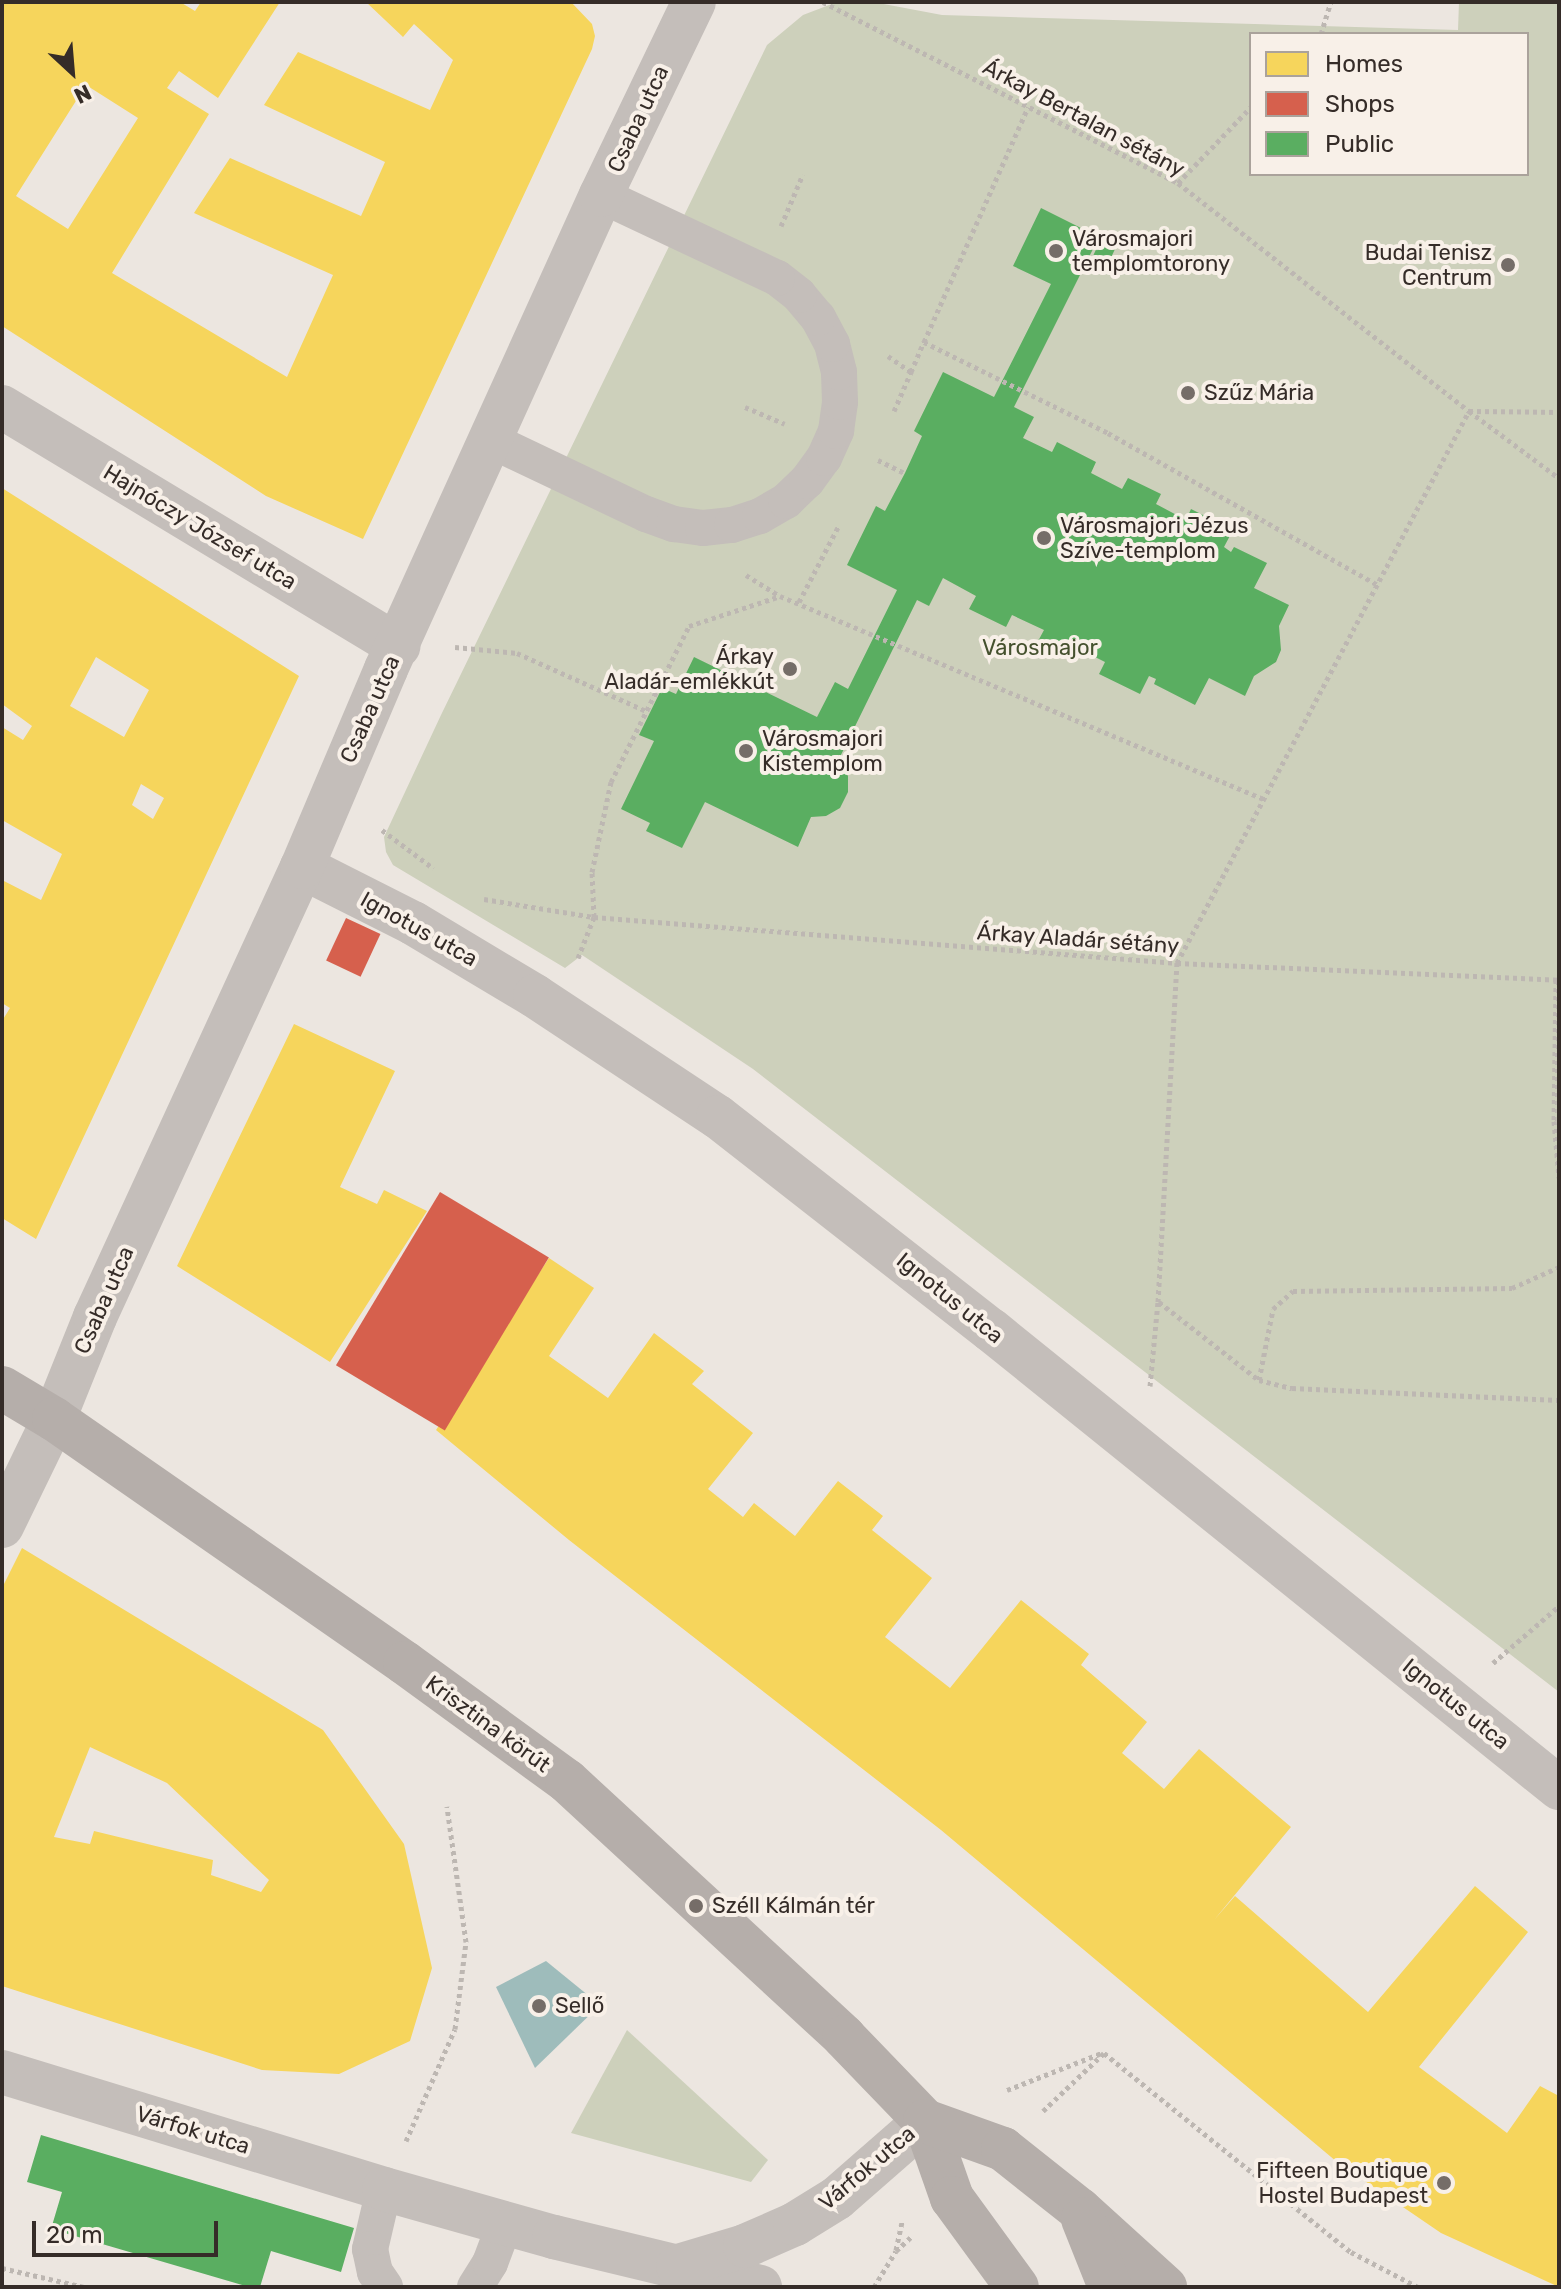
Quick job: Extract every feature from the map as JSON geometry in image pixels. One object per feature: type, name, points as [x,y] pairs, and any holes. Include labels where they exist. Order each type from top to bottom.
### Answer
[{"type":"main road","name":"Krisztina körút","points":[[2,1388],[54,1419],[405,1663],[567,1781],[844,2037],[925,2121],[952,2198],[1005,2278]]},
{"type":"main road","name":"Krisztina körút","points":[[925,2121],[1003,2149],[1080,2210]]},
{"type":"main road","points":[[1080,2210],[1110,2287]]},
{"type":"main road","points":[[1080,2210],[1165,2287]]},
{"type":"street","name":"Csaba utca","points":[[2,1526],[54,1419],[95,1317],[302,867],[601,195],[694,2]]},
{"type":"street","name":"Hajnóczy József utca","points":[[2,407],[398,646]]},
{"type":"street","name":"Ignotus utca","points":[[302,867],[413,923],[522,988],[718,1117],[1146,1455],[1559,1788]]},
{"type":"street","name":"Várfok utca","points":[[2,2072],[384,2189],[760,2287]]},
{"type":"street","name":"Várfok utca","points":[[676,2266],[745,2246],[795,2224],[837,2198],[925,2121]]},
{"type":"lane","points":[[490,440],[646,514],[674,524],[703,528],[732,525],[760,516],[786,501],[807,481],[824,458],[836,431],[840,402],[839,372],[832,344],[818,318],[799,295],[777,278],[601,195]]},
{"type":"lane","points":[[384,2189],[370,2249],[375,2272],[385,2287]]},
{"type":"lane","points":[[475,2287],[490,2263],[505,2223]]},
{"type":"path","name":"Árkay Bertalan sétány","points":[[823,2],[1178,183],[1559,478]]},
{"type":"path","points":[[1322,32],[1331,2]]},
{"type":"path","points":[[886,355],[911,372],[1028,107]]},
{"type":"path","points":[[1178,183],[1249,109]]},
{"type":"path","points":[[924,342],[1108,433],[1378,585]]},
{"type":"path","points":[[1146,1455],[1177,963],[1266,800],[1469,411],[1559,412]]},
{"type":"path","points":[[873,458],[905,473]]},
{"type":"path","points":[[467,647],[517,653],[646,711],[689,626],[780,596]]},
{"type":"path","points":[[799,602],[1266,800]]},
{"type":"path","name":"Árkay Aladár sétány","points":[[646,711],[611,782],[592,872],[594,917],[1177,963],[1558,980]]},
{"type":"path","points":[[382,830],[446,878]]},
{"type":"path","points":[[1558,980],[1554,1121],[1559,1178]]},
{"type":"path","points":[[1259,1380],[1273,1309],[1293,1291],[1512,1288],[1559,1267]]},
{"type":"path","points":[[1158,1302],[1259,1380],[1292,1388],[1559,1400]]},
{"type":"path","points":[[1451,1699],[1559,1606]]},
{"type":"path","points":[[384,2189],[455,2029],[466,1942],[447,1806]]},
{"type":"path","points":[[925,2121],[1104,2053],[1351,2252],[1418,2287]]},
{"type":"path","points":[[874,2287],[896,2251]]},
{"type":"path","points":[[2,2268],[84,2287]]},
{"type":"green space","name":"Városmajor","points":[[837,2],[873,2],[942,15],[1458,30],[1459,2],[1559,2],[1559,1692],[753,1069],[582,955],[565,968],[393,865],[386,852],[384,837],[441,715],[767,45],[803,15]]},
{"type":"green space","points":[[627,2030],[768,2160],[751,2182],[571,2133]]},
{"type":"water","points":[[546,1961],[600,2005],[535,2068],[496,1987]]},
{"type":"building: Homes","points":[[2,2],[180,2],[195,11],[201,2],[280,2],[218,98],[179,71],[167,88],[209,114],[112,273],[287,377],[333,275],[194,213],[230,158],[361,216],[385,162],[264,105],[298,52],[430,110],[453,60],[414,24],[403,37],[366,2],[571,2],[592,24],[595,36],[592,49],[363,539],[266,496],[2,326]],"holes":[[[86,85],[138,118],[68,229],[16,196]]]},
{"type":"building: Homes","points":[[2,488],[299,676],[36,1239],[2,1218],[2,1021],[10,1008],[2,1003],[2,880],[41,900],[62,854],[2,820],[2,727],[23,740],[32,726],[2,704]],"holes":[[[96,657],[149,690],[124,737],[70,706]],[[141,784],[164,798],[153,819],[132,805]]]},
{"type":"building: Homes","points":[[294,1024],[395,1071],[340,1187],[377,1204],[384,1190],[427,1211],[330,1362],[177,1266]]},
{"type":"building: Homes","points":[[549,1258],[594,1288],[549,1356],[608,1398],[654,1333],[704,1371],[692,1384],[753,1433],[708,1489],[743,1517],[754,1503],[795,1536],[838,1481],[883,1516],[872,1530],[932,1578],[885,1637],[950,1688],[1021,1600],[1089,1654],[1081,1665],[1147,1722],[1122,1753],[1164,1789],[1199,1749],[1291,1827],[1214,1920],[1235,1896],[1368,2012],[1475,1886],[1528,1932],[1419,2067],[1507,2133],[1540,2086],[1559,2096],[1559,2287],[1441,2233],[1337,2162],[941,1830],[569,1540],[436,1430]]},
{"type":"building: Homes","points":[[22,1548],[323,1730],[404,1844],[432,1968],[410,2041],[339,2074],[262,2070],[2,1986],[2,1588]],"holes":[[[90,1747],[167,1783],[269,1880],[261,1892],[211,1875],[213,1860],[94,1831],[90,1844],[54,1837]]]},
{"type":"building: Shops","points":[[346,918],[380,934],[361,977],[326,961]]},
{"type":"building: Shops","points":[[440,1192],[549,1257],[445,1431],[336,1365]]},
{"type":"building: Public","name":"Városmajori Jézus Szíve-templom","points":[[1041,208],[1099,237],[1014,407],[1034,417],[1023,438],[1052,452],[1057,442],[1096,462],[1091,473],[1122,489],[1128,478],[1161,494],[1156,504],[1186,520],[1191,509],[1233,530],[1224,547],[1231,552],[1234,547],[1267,563],[1254,588],[1289,605],[1279,626],[1281,650],[1276,662],[1254,676],[1245,696],[1209,678],[1195,705],[1154,684],[1156,679],[1149,676],[1140,694],[1099,674],[1105,662],[1077,648],[1071,660],[1037,643],[1044,630],[1012,615],[1006,627],[969,609],[976,596],[943,578],[929,606],[917,600],[838,761],[848,776],[848,792],[840,808],[826,816],[811,817],[798,847],[705,802],[682,848],[646,831],[650,823],[621,809],[654,741],[639,735],[662,688],[676,694],[694,657],[817,717],[835,682],[848,689],[897,590],[847,565],[876,506],[885,511],[905,473],[922,436],[914,431],[943,372],[994,397],[1051,284],[1013,266]]},
{"type":"building: Public","points":[[1100,241],[1115,248],[1104,272],[1089,265]]},
{"type":"building: Public","points":[[41,2135],[354,2228],[341,2272],[271,2251],[260,2287],[249,2287],[51,2229],[62,2192],[27,2182]]},
{"type":"place","name":"Városmajori templomtorony","points":[[1056,251]]},
{"type":"place","name":"Budai Tenisz Centrum","points":[[1508,265]]},
{"type":"place","name":"Szűz Mária","points":[[1188,393]]},
{"type":"place","name":"Városmajori Jézus Szíve-templom","points":[[1044,538]]},
{"type":"place","name":"Árkay Aladár-emlékkút","points":[[790,669]]},
{"type":"place","name":"Városmajori Kistemplom","points":[[746,751]]},
{"type":"place","name":"Széll Kálmán tér","points":[[696,1906]]},
{"type":"place","name":"Sellő","points":[[539,2006]]},
{"type":"place","name":"Fifteen Boutique Hostel Budapest","points":[[1444,2183]]}]
